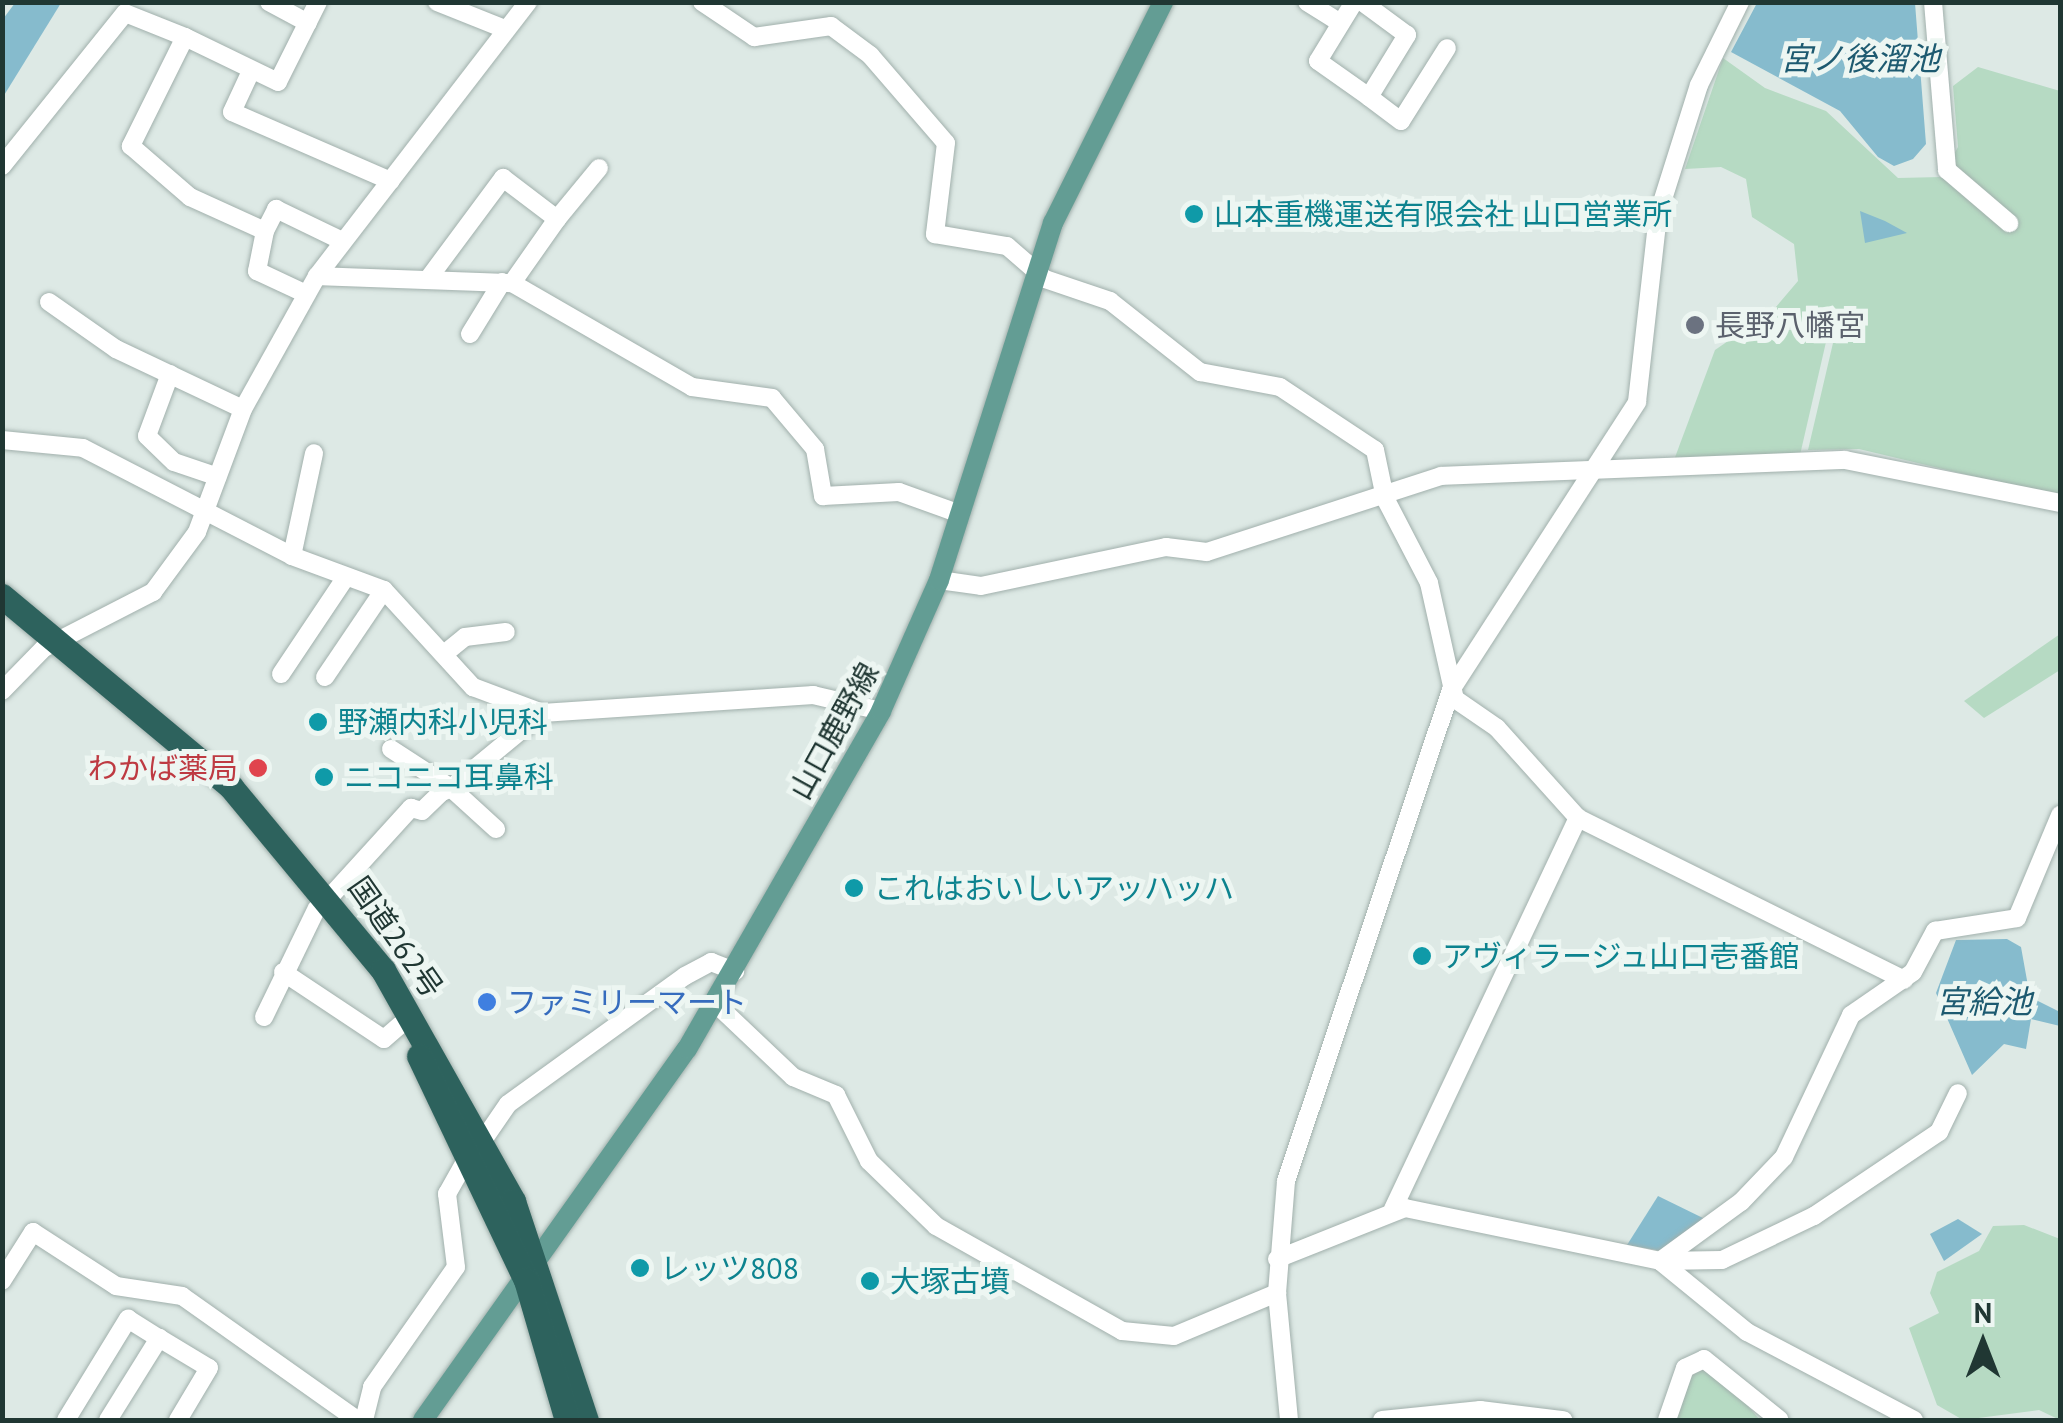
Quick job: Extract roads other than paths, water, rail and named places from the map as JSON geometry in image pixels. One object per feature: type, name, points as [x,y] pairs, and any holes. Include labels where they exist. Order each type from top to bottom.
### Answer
[{"type":"highway","name":"国道262号","points":[[2,596],[52,644],[193,750],[323,903],[477,1145],[533,1272],[586,1420]]},
{"type":"highway","name":"国道262号","points":[[2,616],[52,644]]},
{"type":"highway","name":"国道262号","points":[[323,903],[477,1145]]},
{"type":"highway","name":"国道262号","points":[[533,1272],[566,1420]]},
{"type":"main road","name":"山口鹿野線","points":[[423,1420],[533,1272],[736,971],[881,711],[939,580],[1034,273],[1110,96],[1163,2]]},
{"type":"street","points":[[269,2],[308,23]]},
{"type":"street","points":[[2,166],[125,12],[278,82],[318,2]]},
{"type":"street","points":[[438,2],[505,30]]},
{"type":"street","points":[[2,691],[52,644],[153,592],[206,511],[243,409],[317,276],[340,240],[391,181],[528,2]]},
{"type":"street","points":[[702,2],[754,37],[831,26],[870,55],[946,143],[935,234],[1007,246],[1034,273],[1110,302],[1200,372],[1254,378],[1315,408],[1375,450],[1385,498],[1428,583],[1451,690],[1578,818],[1904,980]]},
{"type":"street","points":[[1307,2],[1336,20]]},
{"type":"street","points":[[1354,2],[1336,20],[1318,61],[1400,121],[1447,48]]},
{"type":"street","points":[[1362,2],[1408,34],[1369,97]]},
{"type":"street","points":[[1289,1420],[1277,1293],[1286,1181],[1451,690],[1638,402],[1658,215],[1700,85],[1740,2]]},
{"type":"street","points":[[1933,2],[1947,170],[2009,223]]},
{"type":"street","points":[[185,37],[130,146],[190,197],[266,231]]},
{"type":"street","points":[[251,70],[232,112],[391,181]]},
{"type":"street","points":[[470,334],[599,168]]},
{"type":"street","points":[[428,278],[503,178],[557,219]]},
{"type":"street","points":[[306,294],[257,272],[266,231],[276,210],[340,240]]},
{"type":"street","points":[[317,276],[507,283],[692,387],[772,398],[815,449],[823,496],[899,492],[960,514]]},
{"type":"street","points":[[49,302],[170,374],[243,409]]},
{"type":"street","points":[[170,374],[147,436],[174,462],[218,477]]},
{"type":"street","points":[[2,440],[83,448],[292,556],[384,590],[473,687],[542,713],[814,694],[881,711]]},
{"type":"street","points":[[292,556],[314,452]]},
{"type":"street","points":[[939,580],[982,586],[1166,547],[1207,552],[1385,498],[1441,476],[1845,460],[2060,503]]},
{"type":"street","points":[[281,674],[346,577]]},
{"type":"street","points":[[325,677],[384,590]]},
{"type":"street","points":[[444,654],[465,637],[506,632]]},
{"type":"street","points":[[264,1017],[283,972],[323,903],[411,808],[452,788],[542,713]]},
{"type":"street","points":[[391,749],[452,788],[496,829]]},
{"type":"street","points":[[1660,1260],[1755,1190],[1784,1157],[1851,1015],[1904,980],[1935,931],[2017,918],[2060,815]]},
{"type":"street","points":[[1393,1210],[1578,818]]},
{"type":"street","points":[[2,1282],[33,1232],[116,1286],[182,1296],[360,1420],[372,1386],[456,1267],[447,1194],[508,1104],[684,976],[711,962],[736,971]]},
{"type":"street","points":[[283,972],[384,1039],[400,1026]]},
{"type":"street","points":[[715,1003],[794,1077],[836,1095],[869,1160],[936,1226],[1122,1331],[1174,1336],[1277,1293]]},
{"type":"street","points":[[1277,1259],[1393,1210],[1447,1211],[1660,1260],[1739,1256],[1814,1216],[1939,1132],[1958,1092]]},
{"type":"street","points":[[1660,1260],[1747,1332],[1914,1420]]},
{"type":"street","points":[[66,1420],[128,1319],[209,1368],[178,1420]]},
{"type":"street","points":[[108,1420],[158,1338]]},
{"type":"street","points":[[1667,1420],[1685,1368],[1704,1359],[1780,1420]]},
{"type":"street","points":[[1382,1420],[1480,1410],[1563,1420]]},
{"type":"water","points":[[15,3],[61,3],[3,97],[3,19]]},
{"type":"water","name":"宮ノ後溜池","points":[[1757,3],[1915,3],[1926,144],[1913,159],[1894,166],[1878,157],[1840,111],[1731,52]]},
{"type":"water","points":[[1860,211],[1885,221],[1907,233],[1865,243]]},
{"type":"water","name":"宮給池","points":[[2007,939],[2021,947],[2030,997],[2060,1012],[2060,1026],[2031,1019],[2026,1049],[2004,1044],[1972,1075],[1936,993],[1956,940]]},
{"type":"water","points":[[1658,1196],[1705,1219],[1662,1251],[1627,1245]]},
{"type":"water","points":[[1958,1219],[1982,1234],[1944,1261],[1930,1234]]},
{"type":"place","name":"山本重機運送有限会社 山口営業所","points":[[1194,214]]},
{"type":"place","name":"長野八幡宮","points":[[1695,325]]},
{"type":"place","name":"野瀬内科小児科","points":[[318,722]]},
{"type":"place","name":"わかば薬局","points":[[258,768]]},
{"type":"place","name":"ニコニコ耳鼻科","points":[[324,777]]},
{"type":"place","name":"これはおいしいアッハッハ","points":[[854,888]]},
{"type":"place","name":"アヴィラージュ山口壱番館","points":[[1422,956]]},
{"type":"place","name":"ファミリーマート","points":[[487,1002]]},
{"type":"place","name":"レッツ808","points":[[640,1268]]},
{"type":"place","name":"大塚古墳","points":[[870,1281]]}]
